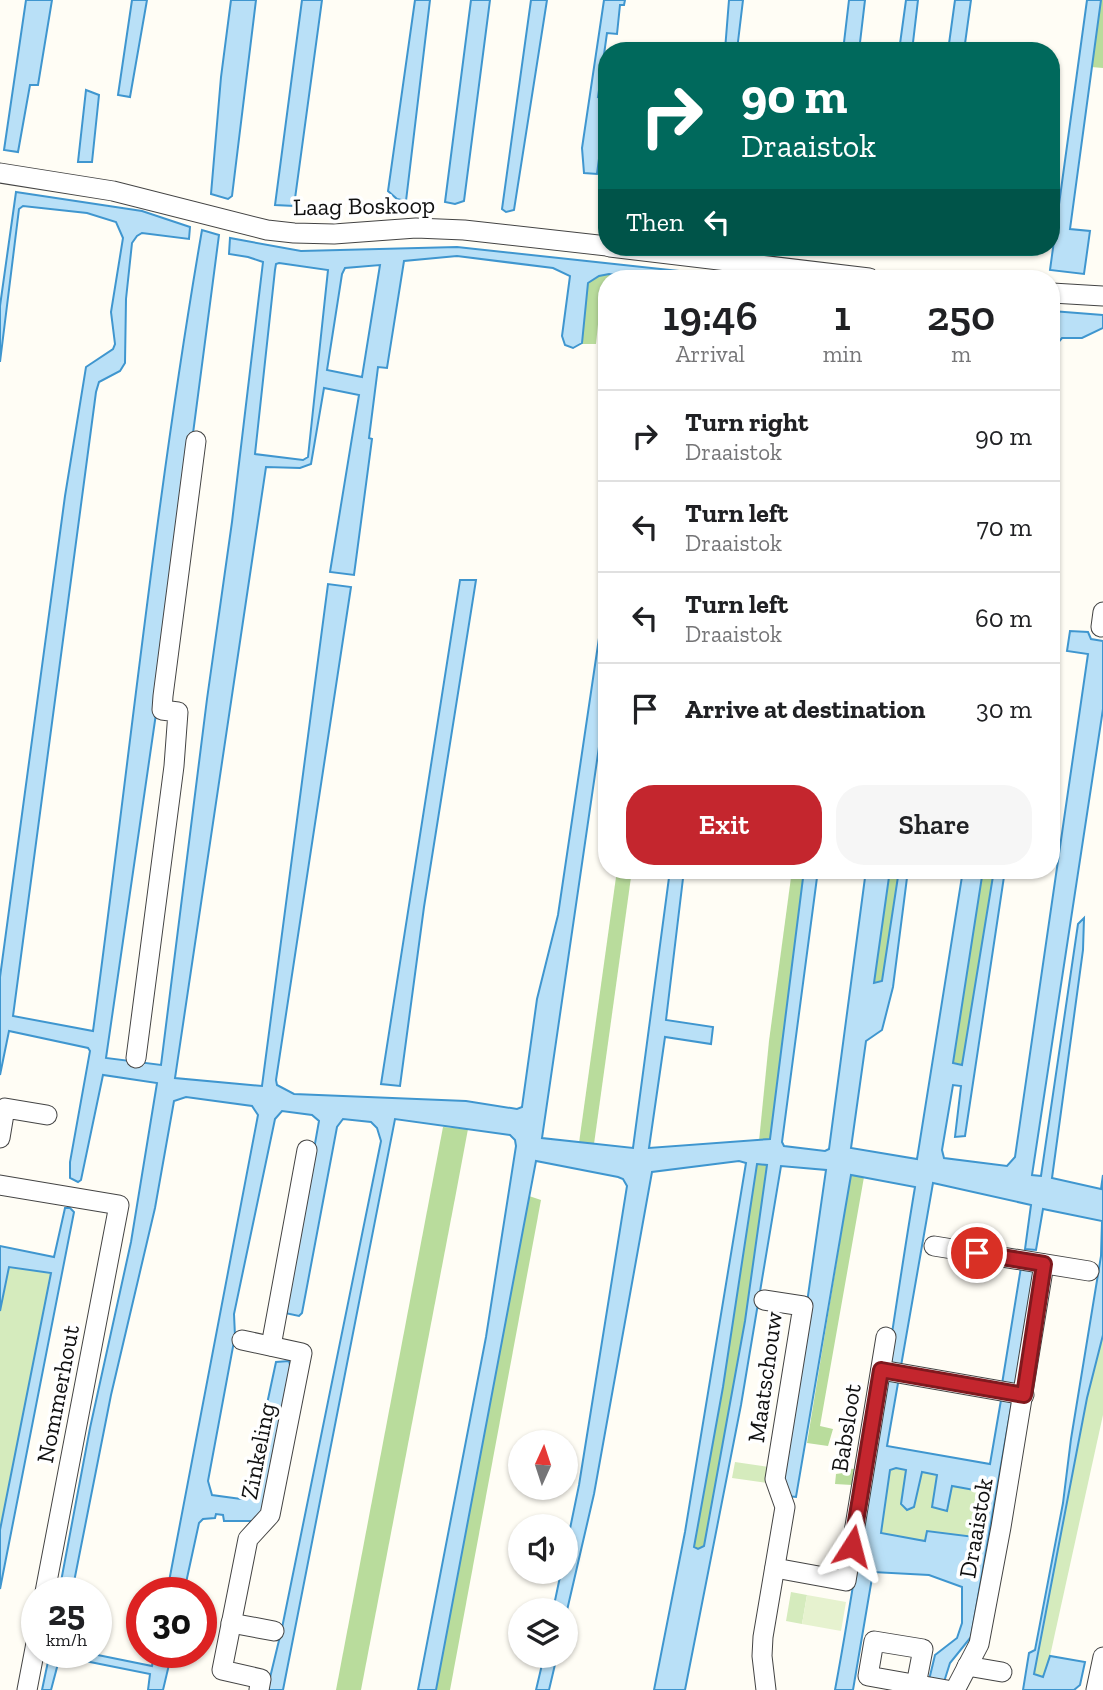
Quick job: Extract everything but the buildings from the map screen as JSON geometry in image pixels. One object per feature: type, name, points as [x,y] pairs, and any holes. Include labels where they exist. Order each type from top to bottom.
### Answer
[{"type":"street","name":"Laag Boskoop","points":[[0,173],[113,191],[267,230],[334,234],[416,228],[464,230],[598,246]]},
{"type":"street","name":"Laag Boskoop","points":[[684,256],[802,270]]},
{"type":"street","points":[[1060,293],[1103,296]]},
{"type":"street","points":[[136,1058],[174,766],[178,712],[162,710],[196,441]]},
{"type":"street","points":[[0,1138],[5,1108],[47,1115]]},
{"type":"street","points":[[271,1346],[307,1150]]},
{"type":"street","name":"Nommerhout","points":[[0,1185],[119,1205],[48,1577]]},
{"type":"street","points":[[934,1246],[1089,1271]]},
{"type":"street","name":"Draaistok","points":[[956,1690],[979,1644],[1033,1262]]},
{"type":"street","name":"Maatschouw","points":[[764,1300],[803,1306],[775,1479],[785,1507],[775,1569]]},
{"type":"street","name":"Babsloot","points":[[775,1569],[846,1581],[886,1338]]},
{"type":"street","name":"Zinkeling","points":[[242,1340],[302,1353],[270,1515],[248,1539],[222,1670],[261,1679],[259,1690]]},
{"type":"street","points":[[881,1370],[1013,1393]]},
{"type":"street","points":[[766,1690],[763,1637],[775,1569]]},
{"type":"street","points":[[232,1623],[274,1631]]},
{"type":"street","points":[[1096,1690],[1103,1657]]},
{"type":"street","points":[[967,1666],[1002,1672]]},
{"type":"street","points":[[27,1690],[31,1668]]},
{"type":"street","points":[[916,1685],[947,1690]]},
{"type":"green space","points":[[1103,0],[1103,68],[1091,67]]},
{"type":"green space","points":[[598,277],[596,344],[581,344],[588,283]]},
{"type":"green space","points":[[616,879],[631,879],[594,1144],[579,1143]]},
{"type":"green space","points":[[791,879],[803,879],[770,1139],[759,1141],[769,1041]]},
{"type":"green space","points":[[889,879],[898,879],[882,982],[874,983]]},
{"type":"green space","points":[[982,879],[993,879],[962,1065],[953,1064]]},
{"type":"green space","points":[[443,1127],[468,1129],[456,1193],[361,1690],[336,1690]]},
{"type":"green space","points":[[757,1164],[767,1165],[745,1321],[704,1547],[698,1549],[694,1547],[723,1387]]},
{"type":"green space","points":[[851,1175],[864,1177],[820,1426],[833,1429],[828,1446],[807,1443]]},
{"type":"green space","points":[[529,1196],[541,1200],[450,1690],[436,1690]]},
{"type":"green space","points":[[9,1267],[51,1273],[0,1530],[0,1311]]},
{"type":"green space","points":[[1103,1335],[1103,1415],[1050,1656],[1043,1677],[1034,1674],[1087,1398]]},
{"type":"green space","points":[[735,1462],[769,1467],[767,1483],[732,1478]]},
{"type":"green space","points":[[846,1468],[854,1469],[852,1485],[835,1484],[836,1474],[843,1473]]},
{"type":"green space","points":[[890,1470],[906,1470],[901,1504],[914,1507],[921,1472],[937,1475],[933,1507],[951,1486],[981,1491],[979,1520],[974,1537],[928,1531],[926,1541],[881,1533]]},
{"type":"green space","points":[[791,1592],[807,1595],[802,1624],[786,1621]]},
{"type":"green space","points":[[807,1595],[846,1602],[841,1631],[802,1624]]},
{"type":"water","points":[[26,0],[52,0],[38,85],[30,85],[18,152],[4,150]]},
{"type":"water","points":[[132,0],[147,0],[130,97],[118,95]]},
{"type":"water","points":[[231,0],[256,0],[232,196],[228,199],[211,194]]},
{"type":"water","points":[[302,0],[322,0],[294,206],[275,205]]},
{"type":"water","points":[[415,0],[430,0],[406,201],[397,199],[388,191]]},
{"type":"water","points":[[471,0],[490,0],[464,201],[455,204],[445,202]]},
{"type":"water","points":[[531,0],[547,0],[514,210],[506,212],[502,209]]},
{"type":"water","points":[[604,0],[625,0],[624,5],[620,5],[617,34],[607,33],[606,42],[598,42],[597,174],[584,173],[582,148]]},
{"type":"water","points":[[729,0],[743,0],[738,42],[726,42]]},
{"type":"water","points":[[849,0],[865,0],[860,42],[844,42]]},
{"type":"water","points":[[906,0],[918,0],[913,42],[900,42]]},
{"type":"water","points":[[955,0],[971,0],[965,42],[949,42]]},
{"type":"water","points":[[1087,0],[1101,0],[1070,229],[1090,231],[1084,274],[1050,270],[1052,256],[1060,256],[1060,197]]},
{"type":"water","points":[[86,90],[99,95],[92,162],[78,162]]},
{"type":"water","points":[[16,192],[142,211],[190,227],[189,239],[142,233],[132,243],[126,299],[125,363],[120,371],[99,382],[96,392],[13,1016],[93,1031],[157,530],[186,330],[202,230],[219,235],[159,693],[106,1058],[161,1065],[263,262],[229,254],[230,238],[301,251],[457,247],[670,270],[598,270],[598,277],[588,283],[582,343],[573,348],[565,345],[562,336],[570,276],[553,268],[457,256],[404,261],[387,368],[378,367],[369,438],[372,439],[354,575],[330,572],[359,395],[324,388],[311,464],[300,468],[266,467],[175,1078],[262,1086],[328,584],[351,587],[277,1085],[294,1094],[466,1101],[517,1109],[522,1107],[537,999],[558,915],[598,645],[598,754],[542,1138],[633,1148],[669,879],[683,879],[666,1020],[713,1027],[711,1044],[665,1037],[649,1148],[770,1139],[803,879],[817,879],[782,1142],[784,1146],[825,1151],[829,1149],[865,879],[889,879],[874,983],[882,981],[898,879],[907,879],[893,987],[882,1030],[866,1041],[851,1148],[917,1159],[962,879],[982,879],[953,1063],[962,1065],[993,879],[1004,879],[965,1136],[955,1137],[961,1086],[953,1085],[942,1150],[944,1158],[1007,1166],[1015,1157],[1055,879],[1060,879],[1060,847],[1088,654],[1067,651],[1070,631],[1088,632],[1091,639],[1103,641],[1103,709],[1032,1175],[1041,1176],[1078,924],[1084,918],[1083,950],[1052,1178],[1101,1189],[1103,1175],[1103,1335],[1087,1398],[1034,1674],[1043,1677],[1050,1656],[1085,1662],[1080,1685],[1074,1690],[1023,1690],[1029,1653],[1035,1650],[1063,1503],[1101,1256],[1102,1221],[1043,1209],[1036,1250],[1025,1249],[1031,1205],[933,1183],[887,1446],[990,1464],[1001,1400],[1012,1402],[971,1637],[950,1663],[944,1682],[929,1680],[935,1655],[957,1638],[962,1623],[962,1587],[929,1575],[873,1572],[853,1690],[835,1690],[915,1187],[851,1175],[796,1497],[787,1496],[783,1470],[826,1170],[781,1166],[741,1405],[685,1690],[654,1690],[685,1532],[746,1163],[739,1161],[652,1172],[594,1494],[578,1563],[578,1514],[573,1514],[578,1500],[627,1186],[623,1179],[618,1177],[536,1161],[436,1690],[418,1690],[486,1337],[516,1146],[510,1135],[395,1119],[283,1690],[267,1690],[381,1141],[377,1128],[371,1122],[343,1119],[337,1127],[302,1313],[299,1316],[285,1313],[319,1121],[312,1115],[282,1111],[275,1119],[234,1314],[235,1336],[208,1481],[212,1495],[241,1499],[247,1497],[276,1362],[289,1361],[291,1369],[266,1504],[257,1521],[224,1521],[223,1515],[216,1514],[215,1518],[203,1519],[199,1523],[187,1577],[170,1577],[258,1115],[252,1106],[186,1097],[174,1101],[155,1208],[111,1395],[75,1577],[62,1577],[90,1428],[131,1242],[157,1083],[103,1075],[81,1180],[78,1182],[70,1178],[70,1162],[90,1051],[88,1048],[9,1031],[0,1075],[0,977],[65,496],[86,367],[113,349],[115,344],[111,312],[123,238],[116,222],[87,213],[23,206],[19,209],[0,362],[0,306]],"holes":[[[276,264],[328,270],[308,457],[303,460],[255,454]],[[380,265],[362,377],[327,370],[342,274],[345,268]],[[757,1164],[767,1165],[745,1321],[704,1546],[698,1549],[694,1547],[723,1387]],[[890,1470],[906,1470],[901,1504],[907,1510],[914,1507],[922,1472],[937,1475],[932,1507],[947,1511],[952,1486],[980,1491],[979,1520],[974,1537],[927,1531],[925,1541],[881,1533]]]},
{"type":"water","points":[[1060,312],[1103,315],[1103,328],[1082,338],[1062,338],[1060,340]]},
{"type":"water","points":[[460,580],[476,580],[424,907],[400,1086],[381,1084]]},
{"type":"water","points":[[65,1208],[74,1212],[0,1589],[0,1530],[51,1273],[9,1267],[0,1311],[0,1246],[54,1257]]},
{"type":"water","points":[[1021,1267],[1034,1269],[1015,1386],[1002,1384]]},
{"type":"water","points":[[558,1584],[573,1584],[570,1598],[556,1598]]},
{"type":"water","points":[[112,1658],[126,1661],[126,1668],[168,1668],[163,1690],[148,1690],[150,1674],[112,1666]]},
{"type":"water","points":[[47,1668],[57,1668],[51,1690],[42,1690]]},
{"type":"water","points":[[541,1668],[554,1668],[549,1690],[536,1690]]},
{"type":"route","points":[[852,1546],[881,1370],[1024,1395],[1044,1264],[977,1253]]}]
